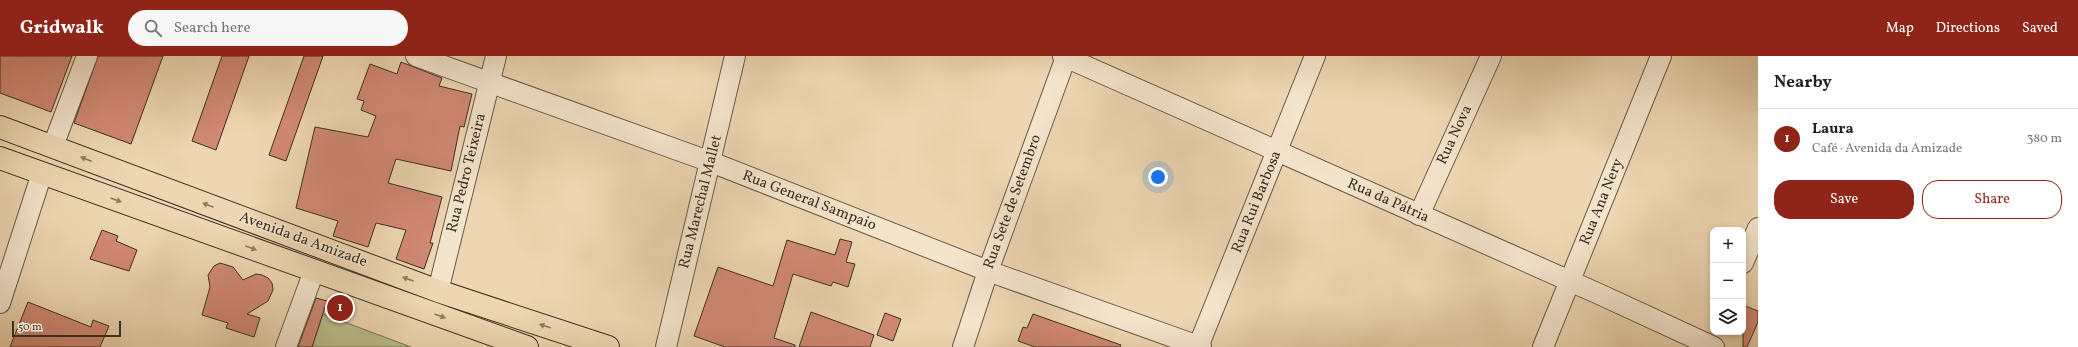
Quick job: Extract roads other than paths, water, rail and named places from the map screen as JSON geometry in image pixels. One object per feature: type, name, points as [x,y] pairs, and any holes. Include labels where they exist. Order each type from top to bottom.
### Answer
[{"type":"main road","name":"Avenida da Amizade","points":[[0,128],[53,146],[575,341],[608,347]]},
{"type":"main road","name":"Avenida da Amizade","points":[[0,158],[527,347]]},
{"type":"main road","points":[[225,238],[230,213]]},
{"type":"street","points":[[53,146],[87,56]]},
{"type":"street","name":"Rua General Sampaio","points":[[416,56],[711,162],[988,271],[1199,347]]},
{"type":"street","name":"Rua Pedro Teixeira","points":[[438,290],[496,56]]},
{"type":"street","name":"Rua Marechal Mallet","points":[[666,347],[735,56]]},
{"type":"street","name":"Rua Rui Barbosa","points":[[1199,347],[1315,56]]},
{"type":"street","name":"Rua Nova","points":[[1419,215],[1492,56]]},
{"type":"street","name":"Rua Ana Nery","points":[[1543,347],[1661,56]]},
{"type":"street","name":"Rua da Pátria","points":[[1064,57],[1569,282],[1712,341]]},
{"type":"street","name":"Rua Sete de Setembro","points":[[963,347],[988,271],[1064,57]]},
{"type":"street","points":[[0,303],[42,173]]},
{"type":"street","points":[[1746,256],[1758,228]]},
{"type":"street","points":[[286,347],[314,271]]},
{"type":"place","name":"Laura","points":[[340,308]]}]
